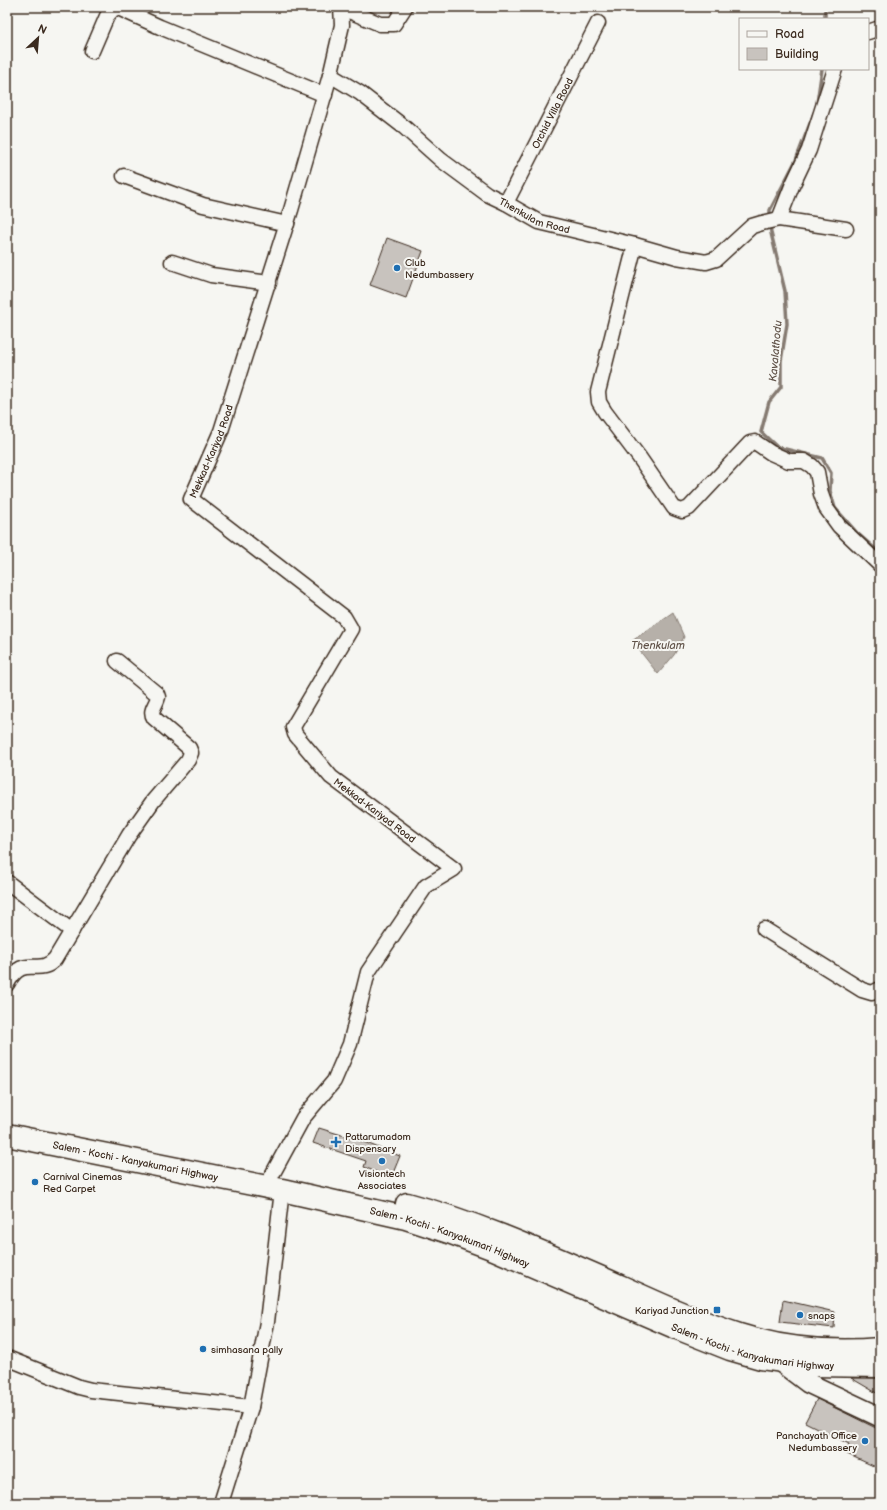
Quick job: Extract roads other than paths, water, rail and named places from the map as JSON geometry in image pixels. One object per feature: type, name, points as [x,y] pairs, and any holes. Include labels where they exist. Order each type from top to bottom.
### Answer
[{"type":"highway","name":"Salem - Kochi - Kanyakumari Highway","points":[[7,1120],[277,1182]]},
{"type":"highway","name":"Salem - Kochi - Kanyakumari Highway","points":[[7,1135],[277,1182],[381,1197],[440,1213],[489,1231],[698,1320],[813,1365],[880,1366]]},
{"type":"highway","name":"Salem - Kochi - Kanyakumari Highway","points":[[780,1353],[810,1349],[859,1351],[880,1349]]},
{"type":"main road","points":[[780,1353],[808,1383],[880,1417]]},
{"type":"street","points":[[92,51],[107,16],[116,7],[160,27],[325,95]]},
{"type":"street","points":[[172,262],[211,275],[269,284],[325,95],[342,25],[342,8],[380,24],[394,24],[405,7]]},
{"type":"street","name":"Orchid Villa Road","points":[[506,203],[598,23]]},
{"type":"street","points":[[869,32],[880,28]]},
{"type":"street","points":[[835,70],[809,150],[792,186],[779,219],[846,229]]},
{"type":"street","name":"Thenkulam Road","points":[[330,75],[360,93],[404,127],[441,160],[487,194],[539,222],[636,245],[677,257],[706,262],[716,259],[752,226],[779,219]]},
{"type":"street","points":[[124,176],[203,205],[287,224]]},
{"type":"street","points":[[636,245],[598,392],[598,402],[639,457],[674,508],[682,511],[689,508],[750,443],[755,442],[771,453],[789,460],[804,461],[812,466],[817,472],[820,494],[826,508],[839,526],[880,565]]},
{"type":"street","name":"Mekkad-Kariyad Road","points":[[269,284],[221,431],[191,499],[344,617],[351,629],[293,727],[295,734],[331,777],[454,869],[426,886],[368,972],[350,1044],[334,1081],[303,1118],[277,1182]]},
{"type":"street","points":[[7,984],[15,971],[26,966],[43,967],[50,965],[55,959],[129,835],[153,801],[188,760],[191,753],[189,748],[154,718],[152,710],[158,697],[156,694],[117,660]]},
{"type":"street","points":[[7,882],[72,931]]},
{"type":"street","points":[[764,929],[862,990],[872,993],[880,989]]},
{"type":"street","points":[[221,1503],[251,1407],[267,1322],[277,1182]]},
{"type":"street","points":[[7,1358],[79,1387],[91,1390],[251,1407]]},
{"type":"water","name":"Thenkulam","points":[[673,612],[684,637],[674,655],[658,674],[632,641]]},
{"type":"waterway","name":"Kavalathodu","points":[[825,7],[825,18]]},
{"type":"waterway","name":"Kavalathodu","points":[[817,103],[822,70]]},
{"type":"waterway","name":"Kavalathodu","points":[[770,217],[770,210],[796,160],[814,113]]},
{"type":"waterway","name":"Kavalathodu","points":[[770,223],[785,291],[787,324],[781,361],[781,387],[769,402],[761,432],[777,447],[822,458],[831,473],[830,491],[835,508],[857,533],[880,553]]},
{"type":"place","name":"Club Nedumbassery","points":[[397,268]]},
{"type":"place","name":"Pattarumadom Dispensary","points":[[336,1142]]},
{"type":"place","name":"Visiontech Associates","points":[[382,1161]]},
{"type":"place","name":"Carnival Cinemas Red Carpet","points":[[35,1182]]},
{"type":"place","name":"Kariyad Junction","points":[[717,1310]]},
{"type":"place","name":"snaps","points":[[800,1315]]},
{"type":"place","name":"simhasana pally","points":[[203,1349]]},
{"type":"place","name":"Panchayath Office Nedumbassery","points":[[865,1441]]}]
